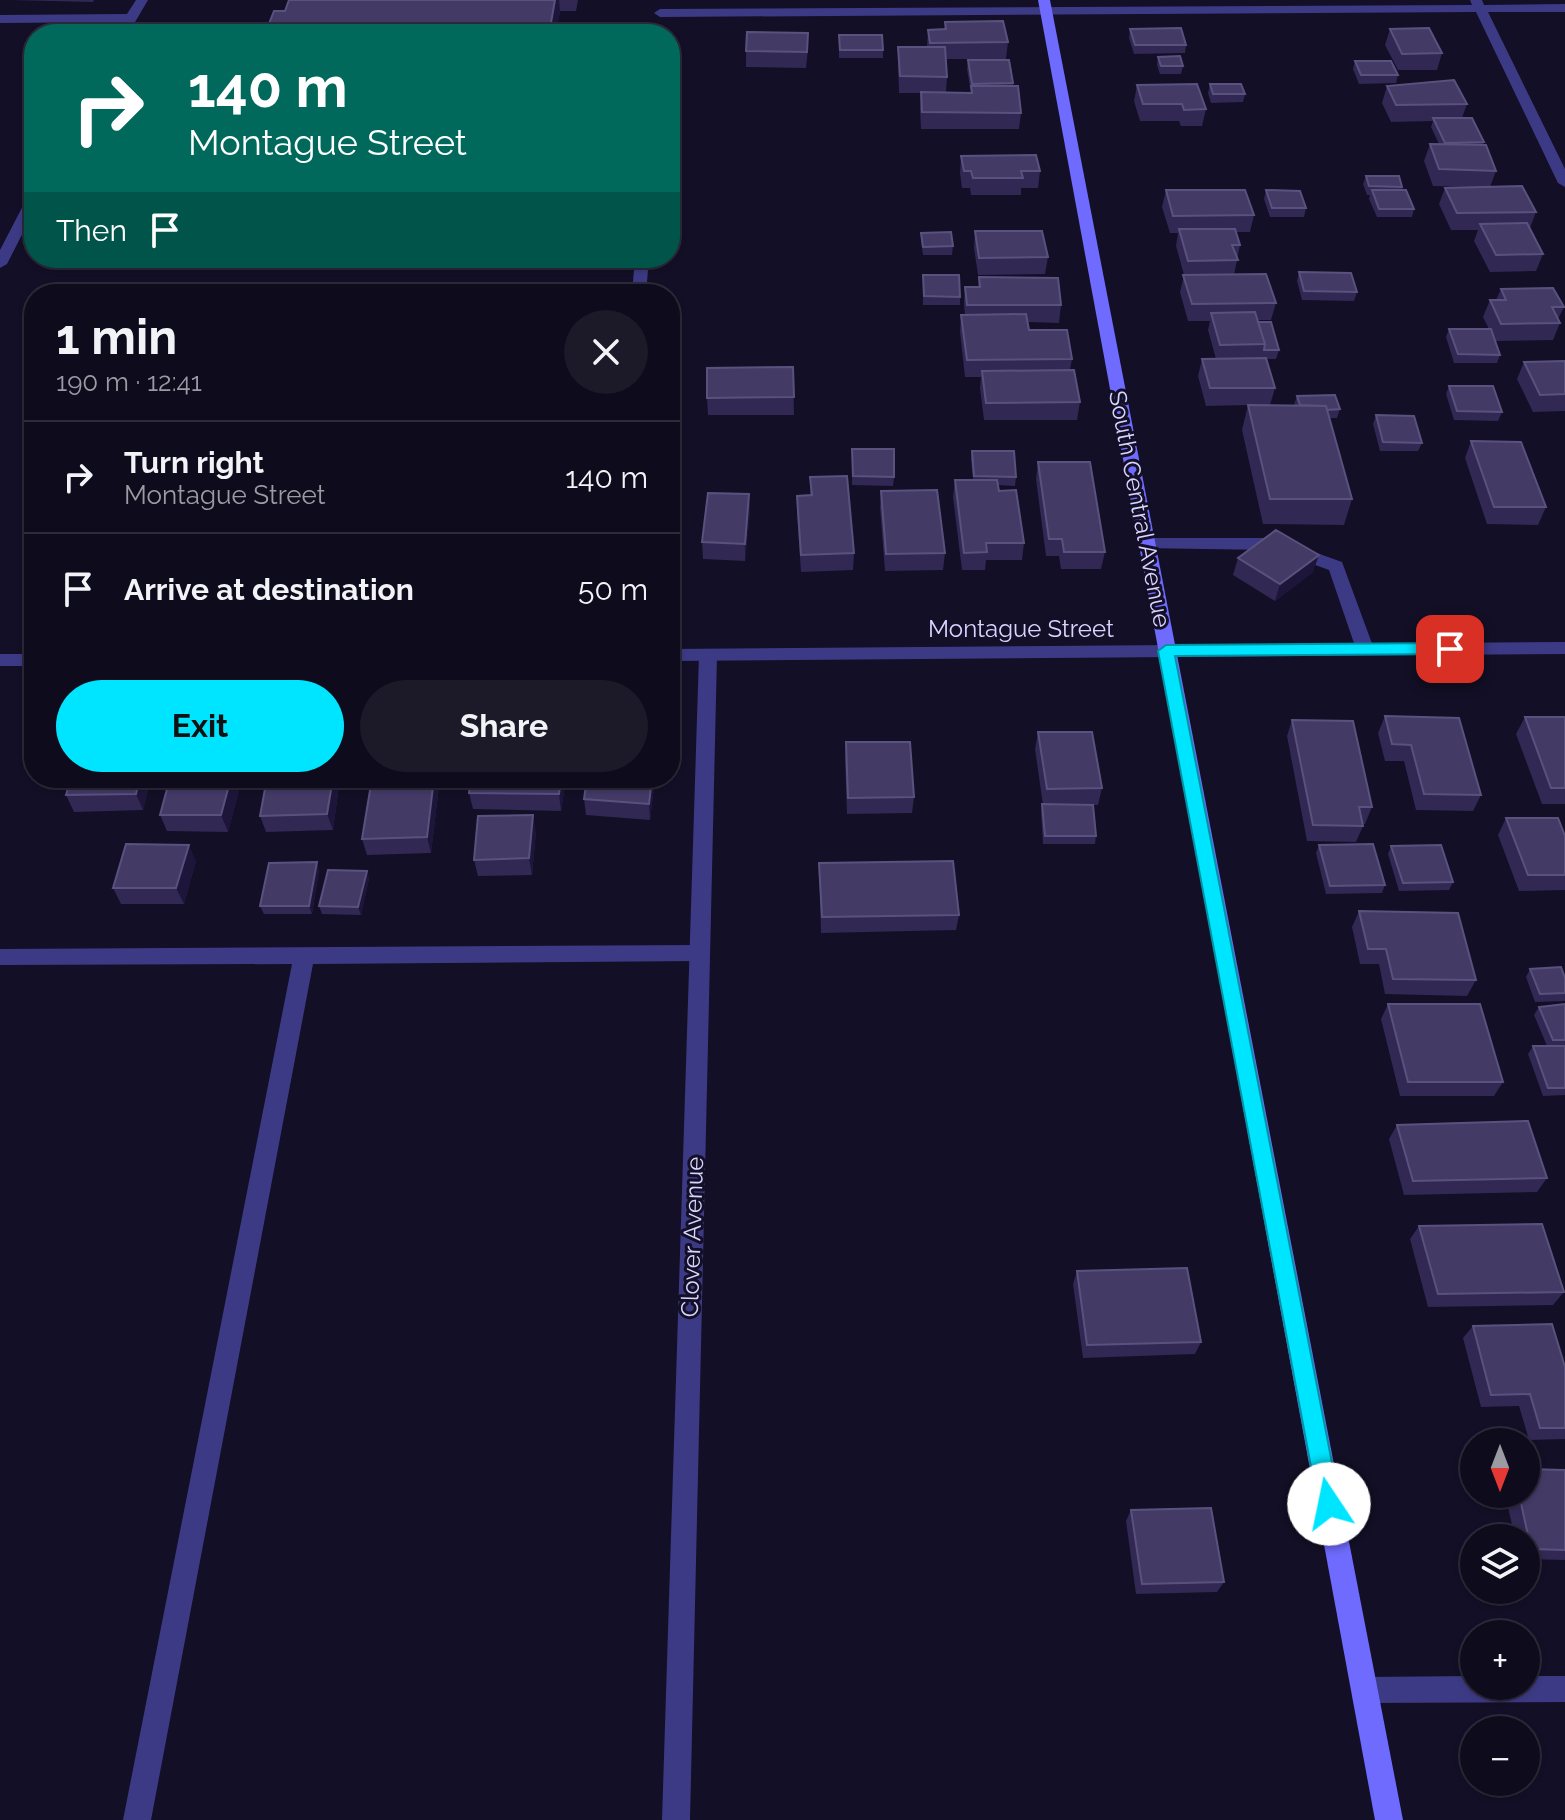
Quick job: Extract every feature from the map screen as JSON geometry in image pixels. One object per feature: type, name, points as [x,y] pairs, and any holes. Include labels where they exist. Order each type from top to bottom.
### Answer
[{"type":"main road","name":"South Central Avenue","points":[[1046,6],[1389,1820]]},
{"type":"street","points":[[127,24],[142,0]]},
{"type":"street","points":[[1478,4],[1565,183]]},
{"type":"street","points":[[660,12],[1478,4],[1565,8]]},
{"type":"street","points":[[0,19],[130,18]]},
{"type":"street","points":[[0,264],[5,244],[24,214]]},
{"type":"street","points":[[1146,544],[1275,544],[1336,566],[1365,649]]},
{"type":"street","name":"Montague Street","points":[[680,655],[1565,648]]},
{"type":"street","name":"Clover Avenue","points":[[676,1820],[708,655]]},
{"type":"street","points":[[0,660],[24,660]]},
{"type":"street","points":[[0,957],[700,953]]},
{"type":"street","points":[[137,1820],[304,955]]},
{"type":"street","points":[[1365,1690],[1565,1689]]},
{"type":"building","points":[[289,0],[555,0],[551,24],[269,24],[274,11],[285,11]]},
{"type":"building","points":[[1003,21],[1008,42],[930,43],[928,30],[946,29],[945,22]]},
{"type":"building","points":[[1181,28],[1186,45],[1135,45],[1130,29]]},
{"type":"building","points":[[1429,28],[1442,53],[1402,54],[1390,29]]},
{"type":"building","points":[[747,32],[808,33],[807,52],[746,51]]},
{"type":"building","points":[[839,35],[882,35],[883,50],[840,50]]},
{"type":"building","points":[[898,47],[945,47],[947,77],[900,76]]},
{"type":"building","points":[[1180,56],[1183,66],[1161,66],[1158,57]]},
{"type":"building","points":[[968,60],[1009,60],[1013,83],[972,84]]},
{"type":"building","points":[[1355,61],[1391,61],[1398,75],[1361,75]]},
{"type":"building","points":[[1454,80],[1467,104],[1396,105],[1387,86]]},
{"type":"building","points":[[1197,84],[1206,109],[1184,110],[1182,104],[1143,104],[1137,85]]},
{"type":"building","points":[[1210,84],[1241,84],[1245,94],[1213,94]]},
{"type":"building","points":[[971,86],[1018,86],[1021,113],[922,112],[921,92],[972,93]]},
{"type":"building","points":[[1433,118],[1472,118],[1484,142],[1445,143]]},
{"type":"building","points":[[1430,144],[1486,145],[1496,171],[1439,169]]},
{"type":"building","points":[[1036,155],[1040,171],[1021,171],[1023,178],[973,178],[971,171],[964,171],[961,156]]},
{"type":"building","points":[[1366,176],[1399,176],[1402,187],[1369,186]]},
{"type":"building","points":[[1522,186],[1536,212],[1457,213],[1445,188]]},
{"type":"building","points":[[1166,190],[1245,190],[1254,215],[1173,216]]},
{"type":"building","points":[[1266,190],[1300,191],[1306,208],[1272,208]]},
{"type":"building","points":[[1372,190],[1406,190],[1414,209],[1379,209]]},
{"type":"building","points":[[1527,223],[1543,254],[1496,255],[1480,224]]},
{"type":"building","points":[[1179,229],[1235,229],[1240,245],[1232,245],[1238,260],[1188,261]]},
{"type":"building","points":[[975,231],[1042,231],[1048,257],[979,258]]},
{"type":"building","points":[[951,232],[953,246],[923,247],[921,233]]},
{"type":"building","points":[[1299,272],[1351,273],[1357,292],[1304,291]]},
{"type":"building","points":[[1266,274],[1276,303],[1192,304],[1183,275]]},
{"type":"building","points":[[923,275],[959,275],[960,297],[924,296]]},
{"type":"building","points":[[979,277],[1058,278],[1061,305],[967,305],[965,287],[980,287]]},
{"type":"building","points":[[1553,288],[1564,307],[1552,307],[1560,323],[1501,324],[1490,300],[1506,300],[1501,289]]},
{"type":"building","points":[[1255,312],[1265,344],[1220,345],[1211,313]]},
{"type":"building","points":[[1026,314],[1029,330],[1067,330],[1072,359],[967,360],[961,315]]},
{"type":"building","points":[[1258,322],[1271,322],[1279,350],[1264,350]]},
{"type":"building","points":[[1449,329],[1491,329],[1500,355],[1458,354]]},
{"type":"building","points":[[1266,358],[1275,388],[1210,388],[1202,359]]},
{"type":"building","points":[[1565,361],[1565,394],[1540,395],[1524,362]]},
{"type":"building","points":[[793,367],[794,397],[707,398],[707,368]]},
{"type":"building","points":[[1074,370],[1080,402],[986,403],[982,371]]},
{"type":"building","points":[[1449,386],[1493,386],[1502,412],[1457,411]]},
{"type":"building","points":[[1335,395],[1340,409],[1300,405],[1297,396]]},
{"type":"building","points":[[1248,405],[1326,406],[1352,499],[1270,499]]},
{"type":"building","points":[[1376,415],[1414,416],[1422,443],[1383,442]]},
{"type":"building","points":[[1471,441],[1521,442],[1546,507],[1494,507]]},
{"type":"building","points":[[852,449],[894,449],[894,477],[853,476]]},
{"type":"building","points":[[972,451],[1014,451],[1016,477],[974,476]]},
{"type":"building","points":[[1038,462],[1090,462],[1105,552],[1064,552],[1062,539],[1049,539]]},
{"type":"building","points":[[847,476],[854,553],[801,555],[797,496],[812,495],[810,477]]},
{"type":"building","points":[[955,480],[997,480],[999,491],[1016,490],[1024,543],[986,543],[987,552],[964,553]]},
{"type":"building","points":[[937,490],[945,553],[886,554],[881,491]]},
{"type":"building","points":[[708,493],[749,494],[745,544],[702,542]]},
{"type":"building","points":[[1276,530],[1319,555],[1280,584],[1238,558]]},
{"type":"building","points":[[1385,716],[1459,718],[1481,795],[1424,794],[1411,745],[1392,744]]},
{"type":"building","points":[[1525,717],[1565,717],[1565,788],[1551,788]]},
{"type":"building","points":[[1292,720],[1353,721],[1372,807],[1359,807],[1363,826],[1313,825]]},
{"type":"building","points":[[1038,732],[1092,732],[1102,788],[1047,789]]},
{"type":"building","points":[[846,742],[910,742],[914,797],[848,798]]},
{"type":"building","points":[[68,788],[138,788],[136,794],[66,795]]},
{"type":"building","points":[[167,788],[228,788],[221,815],[160,815]]},
{"type":"building","points":[[265,788],[331,788],[327,814],[260,816]]},
{"type":"building","points":[[370,788],[433,788],[427,837],[362,839]]},
{"type":"building","points":[[470,788],[560,788],[559,794],[469,793]]},
{"type":"building","points":[[586,788],[651,788],[649,804],[584,799]]},
{"type":"building","points":[[1042,804],[1093,805],[1096,836],[1045,836]]},
{"type":"building","points":[[533,815],[529,858],[474,860],[478,816]]},
{"type":"building","points":[[1506,818],[1558,818],[1565,836],[1565,875],[1528,875]]},
{"type":"building","points":[[126,844],[189,845],[176,888],[113,888]]},
{"type":"building","points":[[1373,844],[1385,885],[1330,886],[1319,845]]},
{"type":"building","points":[[1441,845],[1453,882],[1403,883],[1391,846]]},
{"type":"building","points":[[953,861],[959,915],[822,917],[819,863]]},
{"type":"building","points":[[317,862],[309,906],[260,906],[269,863]]},
{"type":"building","points":[[328,870],[367,871],[358,907],[319,906]]},
{"type":"building","points":[[1359,911],[1458,913],[1476,980],[1393,979],[1386,949],[1368,949]]},
{"type":"building","points":[[1561,967],[1565,993],[1540,994],[1530,969]]},
{"type":"building","points":[[1388,1004],[1480,1004],[1503,1082],[1408,1082]]},
{"type":"building","points":[[1565,1004],[1565,1040],[1553,1040],[1539,1007]]},
{"type":"building","points":[[1533,1046],[1565,1046],[1565,1088],[1548,1088]]},
{"type":"building","points":[[1528,1121],[1547,1178],[1413,1181],[1397,1125]]},
{"type":"building","points":[[1542,1224],[1564,1292],[1438,1294],[1419,1226]]},
{"type":"building","points":[[1187,1268],[1201,1342],[1087,1345],[1077,1271]]},
{"type":"building","points":[[1552,1324],[1565,1367],[1565,1428],[1540,1428],[1530,1394],[1491,1395],[1473,1326]]},
{"type":"building","points":[[1540,1469],[1565,1470],[1565,1550],[1540,1549],[1540,1524],[1526,1524],[1522,1508],[1540,1508]]},
{"type":"building","points":[[1211,1508],[1224,1582],[1142,1584],[1131,1510]]},
{"type":"route","points":[[1329,1504],[1166,651],[1450,649]]}]
